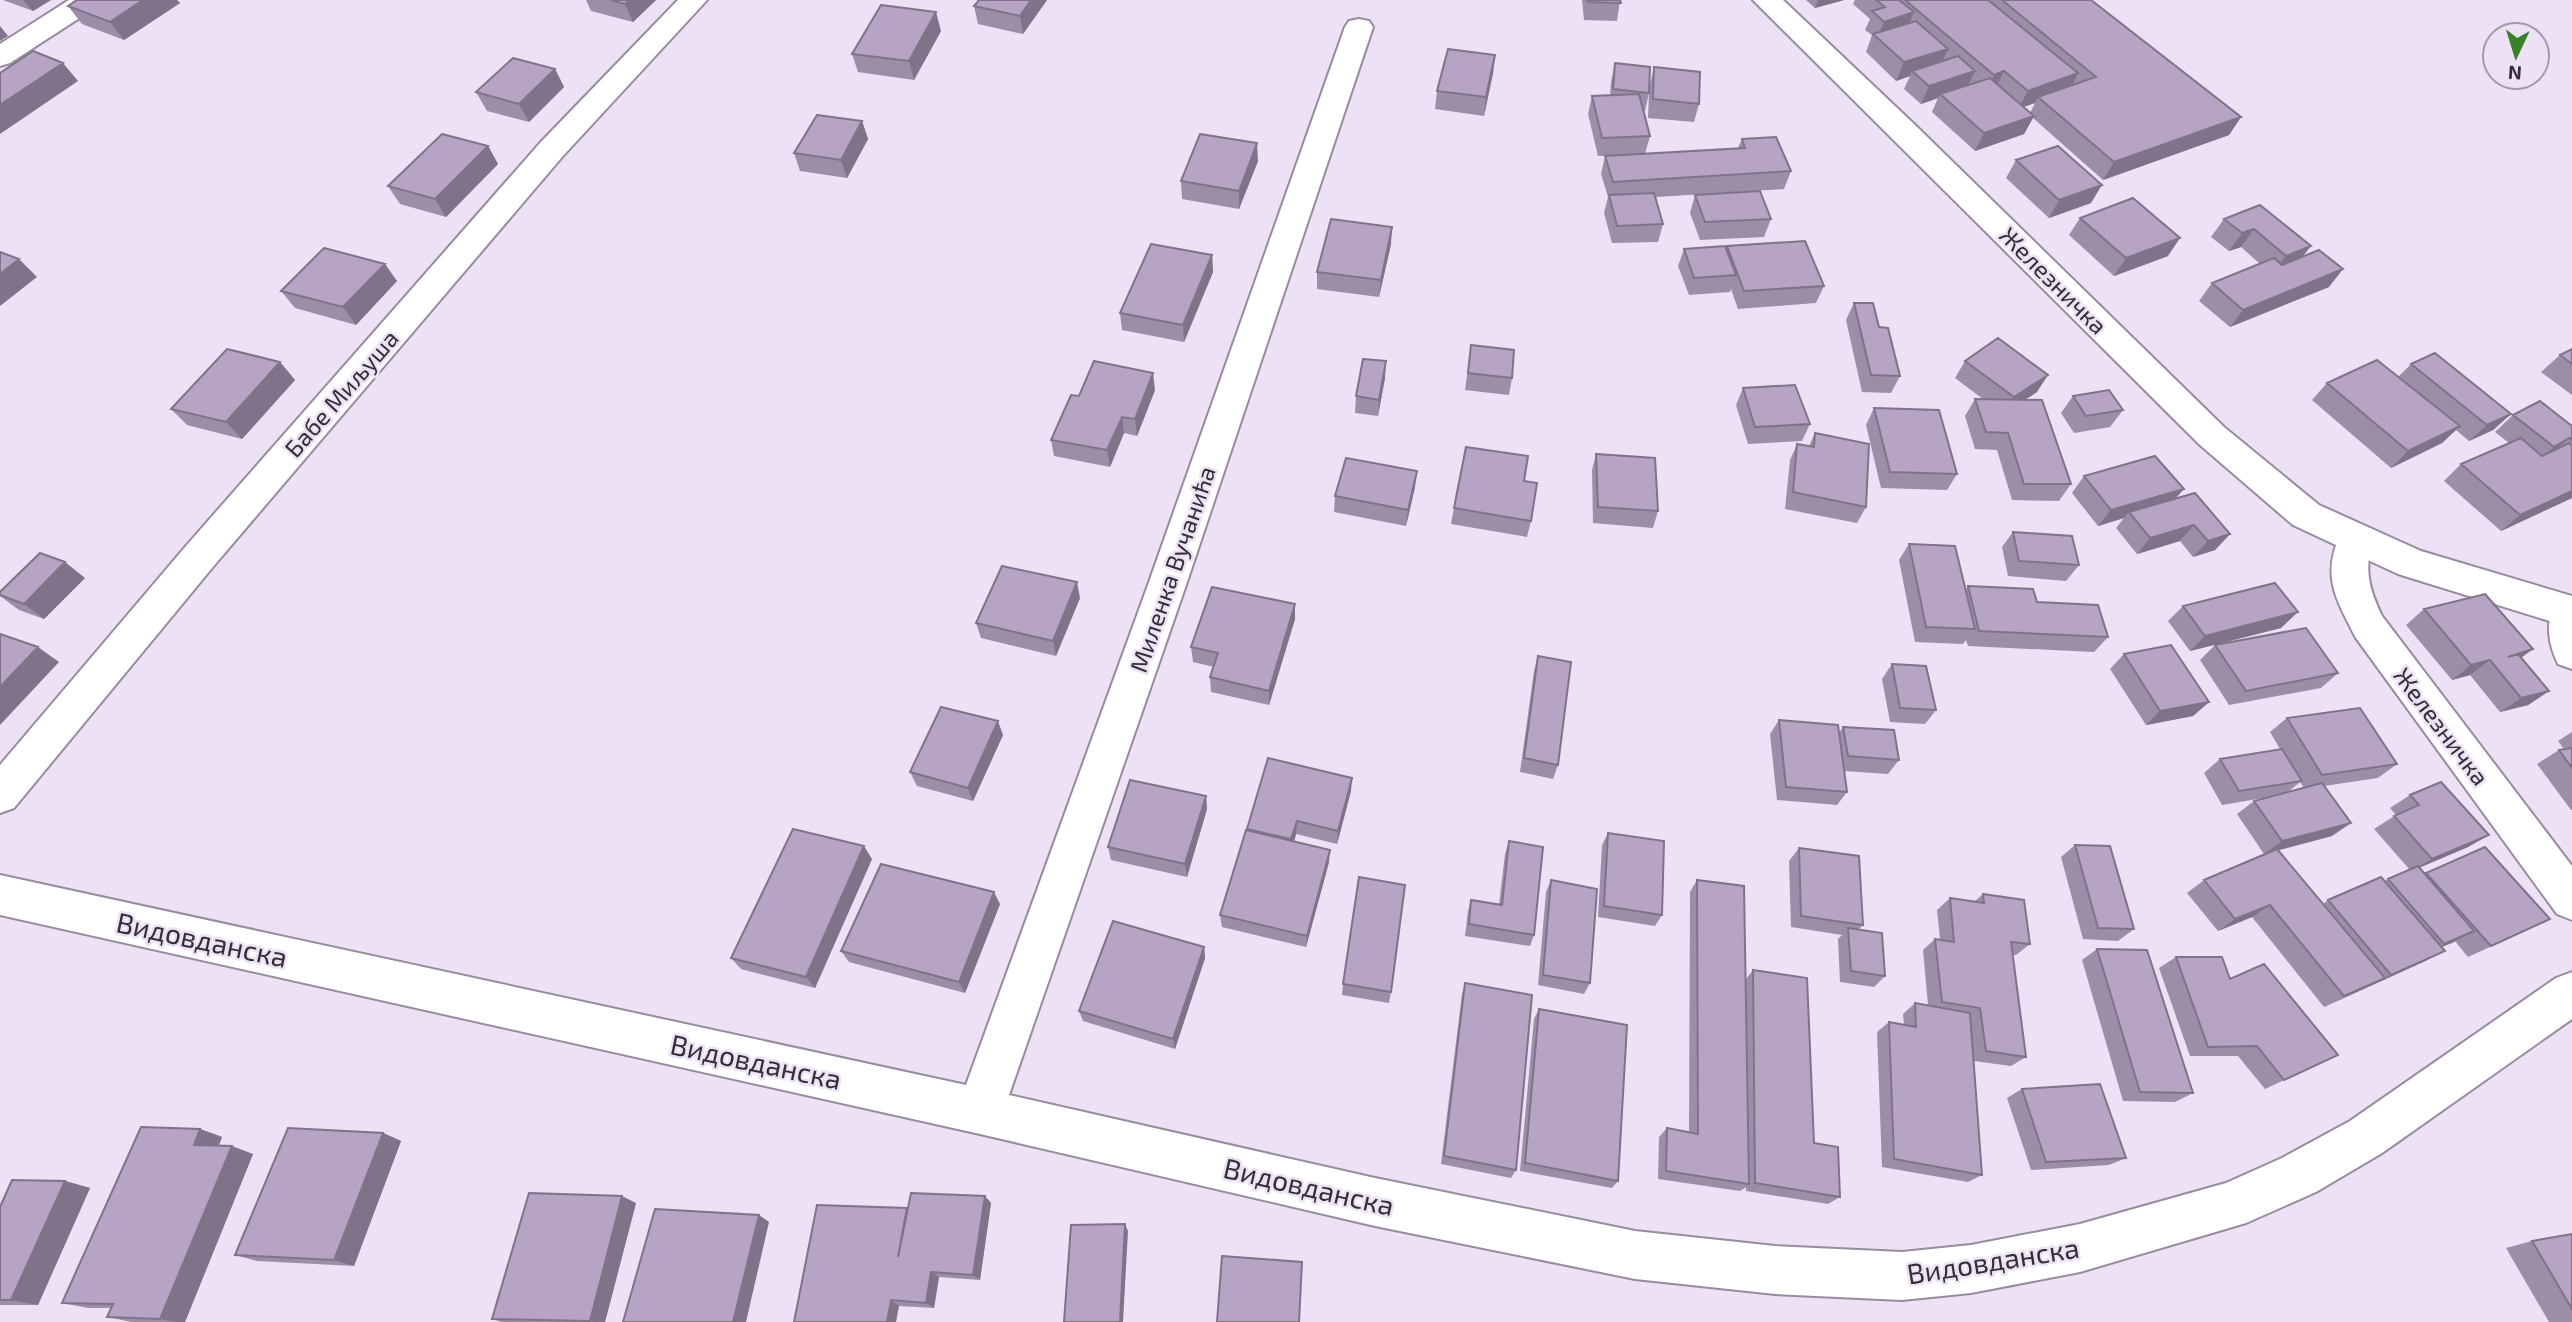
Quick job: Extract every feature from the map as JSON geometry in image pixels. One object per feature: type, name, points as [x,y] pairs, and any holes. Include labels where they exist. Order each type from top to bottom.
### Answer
[{"type":"street","points":[[0,57],[88,0]]},
{"type":"street","name":"Бабе Миљуша","points":[[0,795],[199,557],[551,150],[693,0]]},
{"type":"street","name":"Железничка","points":[[1767,0],[1905,132],[2212,436],[2306,515],[2356,539],[2443,574],[2571,612]]},
{"type":"street","name":"Миленка Вучанића","points":[[981,1111],[1167,585],[1359,27]]},
{"type":"street","name":"Железничка","points":[[2356,539],[2347,557],[2348,577],[2369,627],[2572,900]]},
{"type":"street","points":[[2571,612],[2567,634],[2572,653]]},
{"type":"street","name":"Видовданска","points":[[0,895],[981,1111],[1375,1202],[1635,1255],[1775,1270],[1902,1276],[1971,1269],[2080,1248],[2229,1206],[2299,1175],[2366,1137],[2572,993]]},
{"type":"building","points":[[77,0],[143,0],[110,22],[68,6]]},
{"type":"building","points":[[610,0],[629,0],[625,4]]},
{"type":"building","points":[[979,0],[1031,0],[1020,16],[974,6]]},
{"type":"building","points":[[1587,0],[1620,0],[1621,3],[1588,2]]},
{"type":"building","points":[[1876,0],[1899,0],[1914,12],[1884,22],[1872,11],[1885,7]]},
{"type":"building","points":[[1905,0],[1988,0],[2078,73],[2028,91],[2004,71],[1994,75]]},
{"type":"building","points":[[2002,0],[2091,0],[2241,117],[2114,162],[2038,97],[2096,77]]},
{"type":"building","points":[[881,5],[936,12],[909,61],[852,54]]},
{"type":"building","points":[[1916,21],[1948,49],[1904,62],[1873,34]]},
{"type":"building","points":[[1448,49],[1495,55],[1486,97],[1437,91]]},
{"type":"building","points":[[33,51],[63,63],[0,105],[0,73]]},
{"type":"building","points":[[1958,56],[1975,71],[1929,86],[1912,71]]},
{"type":"building","points":[[513,58],[555,69],[519,104],[476,92]]},
{"type":"building","points":[[1615,63],[1650,67],[1649,93],[1613,89]]},
{"type":"building","points":[[1654,67],[1700,72],[1699,104],[1653,99]]},
{"type":"building","points":[[1990,78],[2034,116],[1984,133],[1940,94]]},
{"type":"building","points":[[1639,94],[1650,136],[1602,138],[1592,96]]},
{"type":"building","points":[[817,115],[862,121],[841,160],[794,153]]},
{"type":"building","points":[[442,134],[488,146],[435,199],[388,186]]},
{"type":"building","points":[[1200,134],[1257,143],[1239,191],[1181,181]]},
{"type":"building","points":[[1776,137],[1791,171],[1613,182],[1605,156],[1745,148],[1742,139]]},
{"type":"building","points":[[2058,146],[2102,185],[2059,200],[2016,160]]},
{"type":"building","points":[[1760,191],[1771,219],[1705,222],[1695,195]]},
{"type":"building","points":[[1654,193],[1663,224],[1617,226],[1609,195]]},
{"type":"building","points":[[2133,198],[2180,238],[2126,258],[2080,218]]},
{"type":"building","points":[[2260,205],[2311,246],[2286,256],[2254,229],[2242,233],[2224,219]]},
{"type":"building","points":[[1331,219],[1392,227],[1381,280],[1317,272]]},
{"type":"building","points":[[1805,241],[1824,286],[1744,291],[1727,246]]},
{"type":"building","points":[[1151,244],[1212,255],[1183,325],[1120,313]]},
{"type":"building","points":[[1725,246],[1736,275],[1694,278],[1684,249]]},
{"type":"building","points":[[324,248],[385,264],[343,307],[281,291]]},
{"type":"building","points":[[2319,250],[2343,269],[2243,310],[2212,283],[2274,258],[2282,265]]},
{"type":"building","points":[[0,252],[19,259],[0,274]]},
{"type":"building","points":[[1854,303],[1873,303],[1879,327],[1888,328],[1900,376],[1871,375]]},
{"type":"building","points":[[1998,338],[2048,375],[2014,397],[1965,361]]},
{"type":"building","points":[[1471,345],[1514,350],[1512,378],[1468,373]]},
{"type":"building","points":[[227,349],[280,362],[226,422],[171,409]]},
{"type":"building","points":[[2572,349],[2572,364],[2560,355]]},
{"type":"building","points":[[2435,353],[2511,414],[2487,425],[2411,364]]},
{"type":"building","points":[[1363,359],[1386,361],[1379,400],[1356,396]]},
{"type":"building","points":[[2377,360],[2460,426],[2408,451],[2327,383]]},
{"type":"building","points":[[1094,361],[1153,373],[1135,419],[1122,417],[1107,450],[1051,440],[1071,395],[1079,396]]},
{"type":"building","points":[[1795,385],[1810,424],[1755,427],[1743,388]]},
{"type":"building","points":[[2109,390],[2123,410],[2086,416],[2073,396]]},
{"type":"building","points":[[1975,399],[2042,400],[2071,484],[2024,484],[2008,433],[1986,432]]},
{"type":"building","points":[[2540,401],[2572,426],[2572,440],[2569,438],[2554,447],[2513,415]]},
{"type":"building","points":[[1874,408],[1939,410],[1957,474],[1890,472]]},
{"type":"building","points":[[1815,433],[1869,444],[1866,507],[1793,492],[1797,444],[1814,447]]},
{"type":"building","points":[[2521,438],[2542,456],[2569,443],[2572,446],[2572,491],[2520,515],[2461,464]]},
{"type":"building","points":[[1466,447],[1528,456],[1524,481],[1537,483],[1531,521],[1454,508]]},
{"type":"building","points":[[1596,454],[1655,458],[1658,511],[1598,507]]},
{"type":"building","points":[[2155,456],[2184,489],[2111,510],[2084,476]]},
{"type":"building","points":[[1346,458],[1417,471],[1408,510],[1335,496]]},
{"type":"building","points":[[2195,493],[2230,534],[2208,541],[2194,525],[2150,538],[2129,512]]},
{"type":"building","points":[[2013,532],[2072,536],[2079,565],[2019,561]]},
{"type":"building","points":[[1909,544],[1955,546],[1975,629],[1926,627]]},
{"type":"building","points":[[40,553],[65,562],[24,604],[0,595],[0,592]]},
{"type":"building","points":[[1002,566],[1077,582],[1053,641],[976,623]]},
{"type":"building","points":[[2275,583],[2298,612],[2205,636],[2183,606]]},
{"type":"building","points":[[1968,586],[2033,589],[2037,602],[2098,605],[2108,637],[1979,631]]},
{"type":"building","points":[[1212,587],[1295,604],[1269,691],[1210,677],[1218,653],[1191,647]]},
{"type":"building","points":[[2485,594],[2533,649],[2508,657],[2518,654],[2549,691],[2521,698],[2490,660],[2471,665],[2424,609]]},
{"type":"building","points":[[2306,628],[2338,673],[2246,691],[2215,645]]},
{"type":"building","points":[[0,634],[38,647],[0,687]]},
{"type":"building","points":[[2171,645],[2209,702],[2160,711],[2124,654]]},
{"type":"building","points":[[1538,656],[1571,662],[1558,765],[1524,758]]},
{"type":"building","points":[[1892,664],[1926,666],[1936,710],[1900,708]]},
{"type":"building","points":[[941,707],[998,721],[968,788],[910,772]]},
{"type":"building","points":[[2360,708],[2397,764],[2322,775],[2287,718]]},
{"type":"building","points":[[1779,720],[1838,725],[1847,792],[1786,787]]},
{"type":"building","points":[[1843,727],[1894,730],[1899,760],[1848,756]]},
{"type":"building","points":[[2572,748],[2572,768],[2559,750]]},
{"type":"building","points":[[2282,749],[2302,781],[2239,791],[2220,759]]},
{"type":"building","points":[[1268,758],[1352,778],[1338,831],[1297,821],[1291,839],[1247,829]]},
{"type":"building","points":[[1130,780],[1206,796],[1185,864],[1108,847]]},
{"type":"building","points":[[2441,782],[2489,835],[2432,859],[2394,816],[2419,805],[2410,795]]},
{"type":"building","points":[[2322,783],[2351,823],[2282,841],[2254,801]]},
{"type":"building","points":[[793,829],[864,846],[806,977],[731,958]]},
{"type":"building","points":[[1246,830],[1330,850],[1307,936],[1220,915]]},
{"type":"building","points":[[1608,833],[1664,841],[1662,915],[1604,906]]},
{"type":"building","points":[[1509,841],[1543,847],[1534,935],[1469,924],[1471,900],[1502,905]]},
{"type":"building","points":[[2075,845],[2110,846],[2134,929],[2098,928]]},
{"type":"building","points":[[2485,847],[2550,919],[2491,946],[2426,873]]},
{"type":"building","points":[[1799,848],[1859,856],[1863,925],[1801,916]]},
{"type":"building","points":[[2277,849],[2385,978],[2344,996],[2270,905],[2235,919],[2204,880]]},
{"type":"building","points":[[881,864],[994,892],[959,982],[841,951]]},
{"type":"building","points":[[2418,866],[2474,931],[2444,944],[2388,879]]},
{"type":"building","points":[[1359,877],[1405,885],[1391,992],[1343,984]]},
{"type":"building","points":[[2381,877],[2445,951],[2391,975],[2328,900]]},
{"type":"building","points":[[1551,880],[1597,889],[1590,983],[1543,975]]},
{"type":"building","points":[[1697,880],[1744,886],[1749,1184],[1666,1171],[1667,1128],[1698,1134]]},
{"type":"building","points":[[1983,894],[2024,900],[2030,944],[2011,942],[2026,1057],[1986,1051],[1980,1008],[1942,1002],[1935,939],[1954,942],[1950,898],[1984,903]]},
{"type":"building","points":[[1113,921],[1204,947],[1173,1039],[1079,1011]]},
{"type":"building","points":[[1848,928],[1882,933],[1885,976],[1851,971]]},
{"type":"building","points":[[2097,949],[2147,950],[2193,1093],[2140,1092]]},
{"type":"building","points":[[2176,957],[2222,957],[2230,979],[2264,964],[2338,1055],[2284,1080],[2257,1046],[2208,1047]]},
{"type":"building","points":[[1753,970],[1807,978],[1814,1143],[1838,1147],[1840,1197],[1755,1183]]},
{"type":"building","points":[[1465,983],[1532,995],[1516,1170],[1444,1156]]},
{"type":"building","points":[[1915,1003],[1970,1013],[1982,1175],[1894,1159],[1889,1022],[1916,1027]]},
{"type":"building","points":[[1539,1009],[1627,1025],[1618,1181],[1525,1163]]},
{"type":"building","points":[[2100,1084],[2126,1158],[2046,1162],[2022,1089]]},
{"type":"building","points":[[141,1127],[200,1129],[194,1145],[232,1146],[160,1319],[107,1317],[113,1304],[62,1303]]},
{"type":"building","points":[[288,1128],[383,1133],[334,1260],[235,1255]]},
{"type":"building","points":[[12,1180],[65,1181],[11,1300],[0,1300],[0,1207]]},
{"type":"building","points":[[529,1193],[622,1196],[590,1321],[492,1319]]},
{"type":"building","points":[[911,1193],[985,1196],[973,1275],[931,1272],[926,1303],[891,1300],[887,1322],[794,1322],[817,1205],[907,1208],[898,1257]]},
{"type":"building","points":[[655,1209],[759,1215],[733,1322],[623,1322]]},
{"type":"building","points":[[1125,1224],[1120,1322],[1064,1322],[1071,1225]]},
{"type":"building","points":[[2572,1234],[2572,1309],[2532,1241]]},
{"type":"building","points":[[1222,1256],[1302,1262],[1299,1322],[1217,1322]]}]
